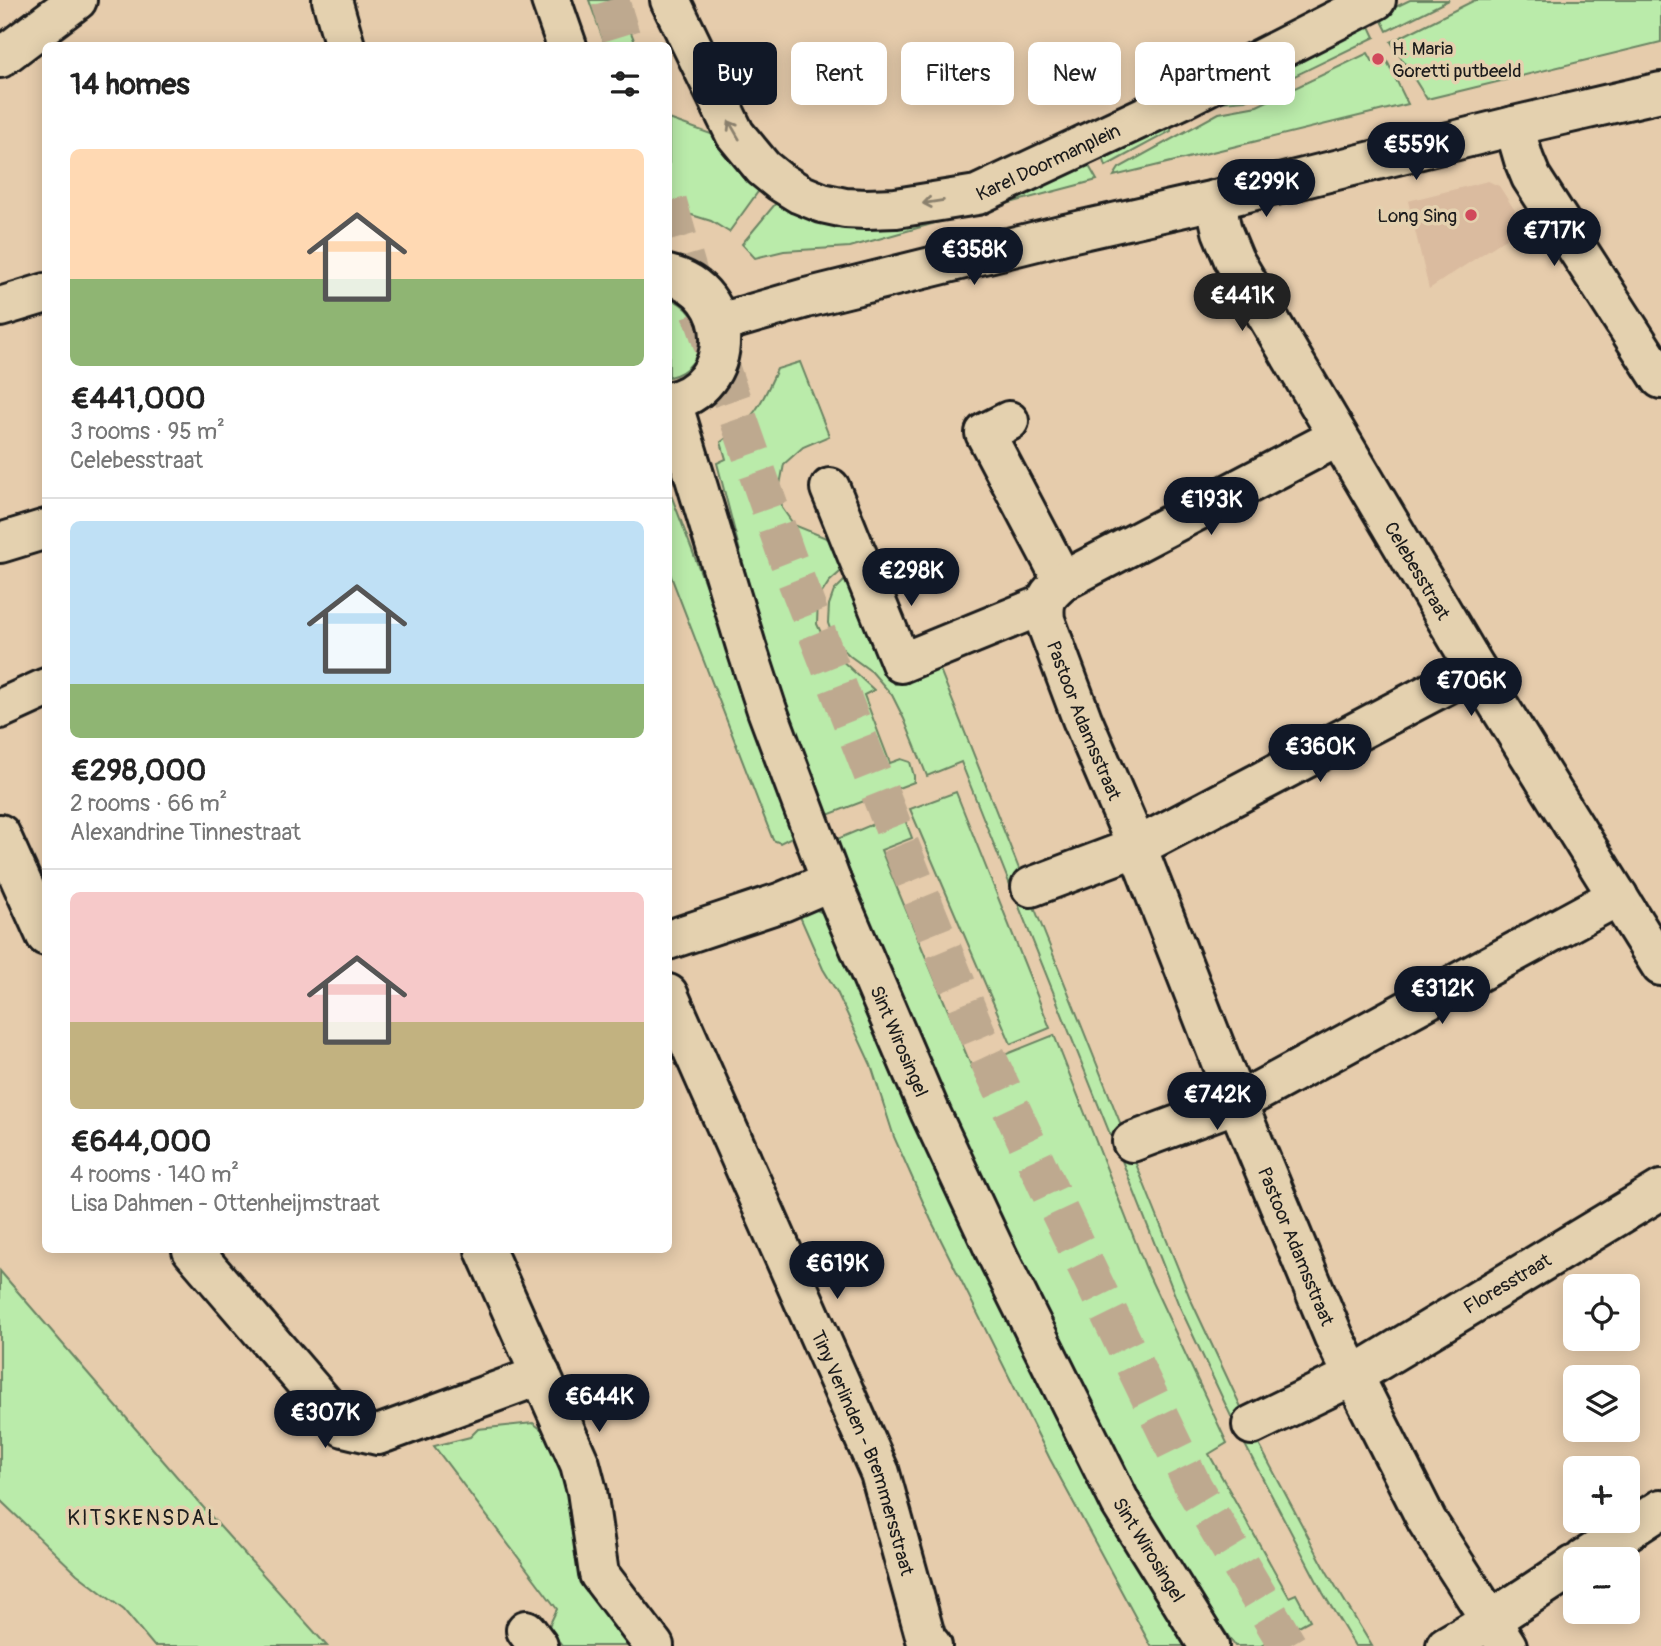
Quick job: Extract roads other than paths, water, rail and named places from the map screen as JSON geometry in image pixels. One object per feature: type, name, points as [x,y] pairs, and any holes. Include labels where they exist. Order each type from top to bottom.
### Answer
[{"type":"street","points":[[0,58],[77,0]]},
{"type":"street","points":[[332,0],[344,42]]},
{"type":"street","points":[[551,0],[566,42]]},
{"type":"street","name":"Karel Doormanplein","points":[[670,0],[735,134],[763,168],[779,181],[822,203],[866,209],[896,208],[977,195],[1184,98],[1355,5]]},
{"type":"street","points":[[720,323],[806,298],[1053,237],[1661,92]]},
{"type":"street","points":[[1514,126],[1531,177],[1661,379]]},
{"type":"street","name":"Celebesstraat","points":[[1215,200],[1234,260],[1476,669],[1661,966]]},
{"type":"street","points":[[672,276],[688,282],[702,293],[720,323],[722,339],[711,374],[684,398],[672,401]]},
{"type":"street","points":[[0,307],[42,294]]},
{"type":"street","name":"Sint Wirosingel","points":[[672,408],[775,733],[831,881],[931,1114],[1067,1398],[1121,1504],[1209,1646]]},
{"type":"street","name":"Pastoor Adamsstraat","points":[[1009,421],[985,433],[1052,593],[1045,620],[1082,719],[1137,847],[1237,1103],[1334,1337],[1353,1376],[1427,1521],[1499,1633]]},
{"type":"street","points":[[830,488],[901,663],[1052,593],[1338,436]]},
{"type":"street","points":[[0,543],[42,529]]},
{"type":"street","points":[[1031,887],[1137,847],[1476,669]]},
{"type":"street","points":[[0,709],[42,690]]},
{"type":"street","points":[[0,834],[42,927]]},
{"type":"street","points":[[672,939],[782,902],[831,881]]},
{"type":"street","points":[[1132,1142],[1237,1103],[1618,896]]},
{"type":"street","name":"Tiny Verlinden - Bremmersstraat","points":[[672,1003],[880,1473],[926,1639],[932,1646]]},
{"type":"street","name":"Floresstraat","points":[[1252,1425],[1353,1376],[1661,1190]]},
{"type":"street","points":[[195,1253],[344,1427],[378,1435],[541,1376]]},
{"type":"street","points":[[486,1253],[580,1464],[587,1491],[599,1574],[654,1646]]},
{"type":"street","points":[[1602,1547],[1661,1509]]},
{"type":"street","points":[[1446,1646],[1499,1633],[1563,1576]]},
{"type":"tunnel","points":[[610,0],[623,42]]},
{"type":"tunnel","points":[[672,216],[694,292],[787,557],[983,1048],[1194,1488],[1288,1646]]},
{"type":"place","name":"H. Maria Goretti putbeeld","points":[[1378,59]]},
{"type":"place","name":"Long Sing","points":[[1471,215]]},
{"type":"district","name":"KITSKENSDAL","points":[[144,1518]]}]
